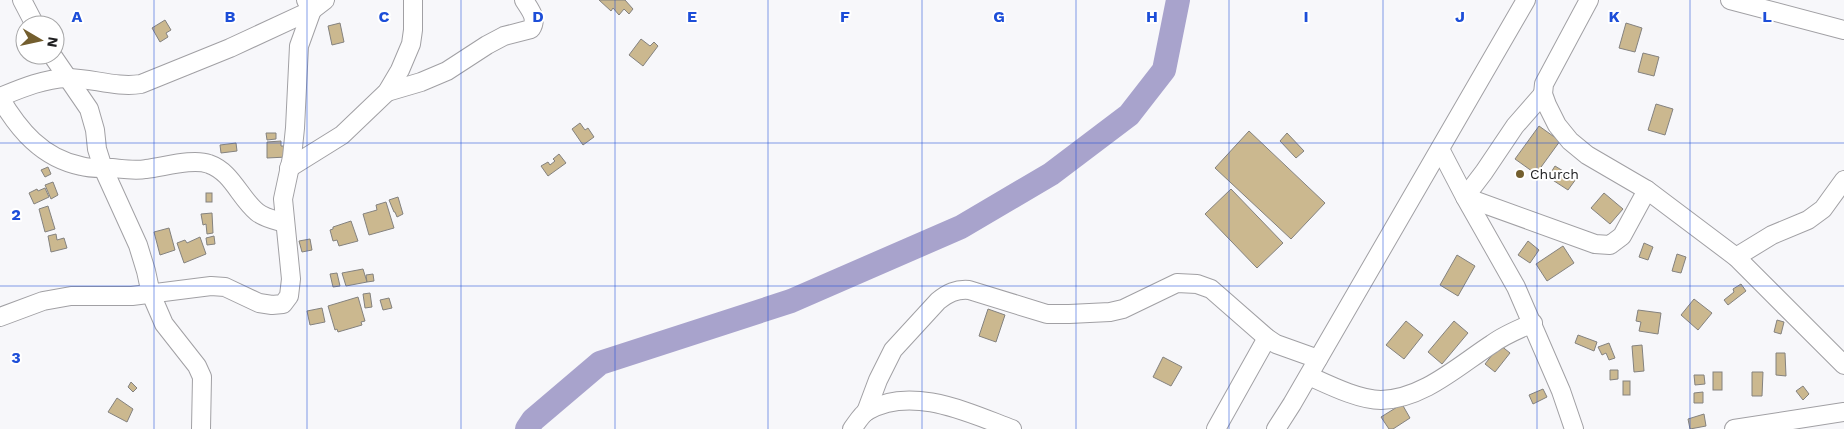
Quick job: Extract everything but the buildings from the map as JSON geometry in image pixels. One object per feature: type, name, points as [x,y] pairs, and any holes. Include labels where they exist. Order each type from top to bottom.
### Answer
[{"type":"street","points":[[22,0],[30,15]]},
{"type":"street","points":[[289,168],[342,135],[387,92],[400,70],[410,44],[413,30],[413,0]]},
{"type":"street","points":[[387,92],[421,82],[447,71],[487,44],[504,36],[530,29],[534,24],[534,16],[524,0]]},
{"type":"street","points":[[1276,429],[1318,360],[1526,0]]},
{"type":"street","points":[[1588,0],[1544,84],[1543,94],[1557,125],[1570,141],[1587,155],[1647,190],[1736,257],[1844,365]]},
{"type":"street","points":[[1730,0],[1844,30]]},
{"type":"street","points":[[284,223],[255,211],[222,169],[207,163],[194,162],[142,170],[82,167],[59,159],[42,149],[14,122],[0,97],[36,82],[67,78],[127,86],[141,84],[230,48],[314,3]]},
{"type":"street","points":[[0,317],[43,301],[71,296],[132,296],[211,286],[225,287],[259,303],[283,304],[289,296],[291,279],[283,198],[296,128],[299,46],[314,3]]},
{"type":"street","points":[[59,65],[89,109],[103,168],[138,245],[151,294],[164,324],[197,366],[202,377],[200,429]]},
{"type":"street","points":[[1465,196],[1484,172],[1515,126],[1543,94]]},
{"type":"street","points":[[1440,149],[1516,286],[1533,323],[1572,423],[1589,429]]},
{"type":"street","points":[[1736,257],[1772,235],[1808,220],[1824,209],[1844,180]]},
{"type":"street","points":[[1465,196],[1595,244],[1610,245],[1622,236],[1647,190]]},
{"type":"street","points":[[852,429],[866,412],[878,380],[894,350],[938,301],[947,294],[961,289],[1047,314],[1069,314],[1110,312],[1123,309],[1138,304],[1177,283],[1197,284],[1211,289],[1276,344],[1318,360]]},
{"type":"street","points":[[1308,376],[1349,393],[1379,400],[1400,398],[1421,391],[1458,368],[1494,342],[1533,323]]},
{"type":"street","points":[[1216,429],[1267,338]]},
{"type":"street","points":[[866,412],[891,402],[918,401],[942,404],[1012,429]]},
{"type":"street","points":[[1734,429],[1844,412]]},
{"type":"waterway","points":[[527,429],[533,420],[600,363],[791,301],[961,227],[1051,174],[1129,115],[1164,70],[1178,0]]},
{"type":"place","name":"Church","points":[[1520,174]]}]
